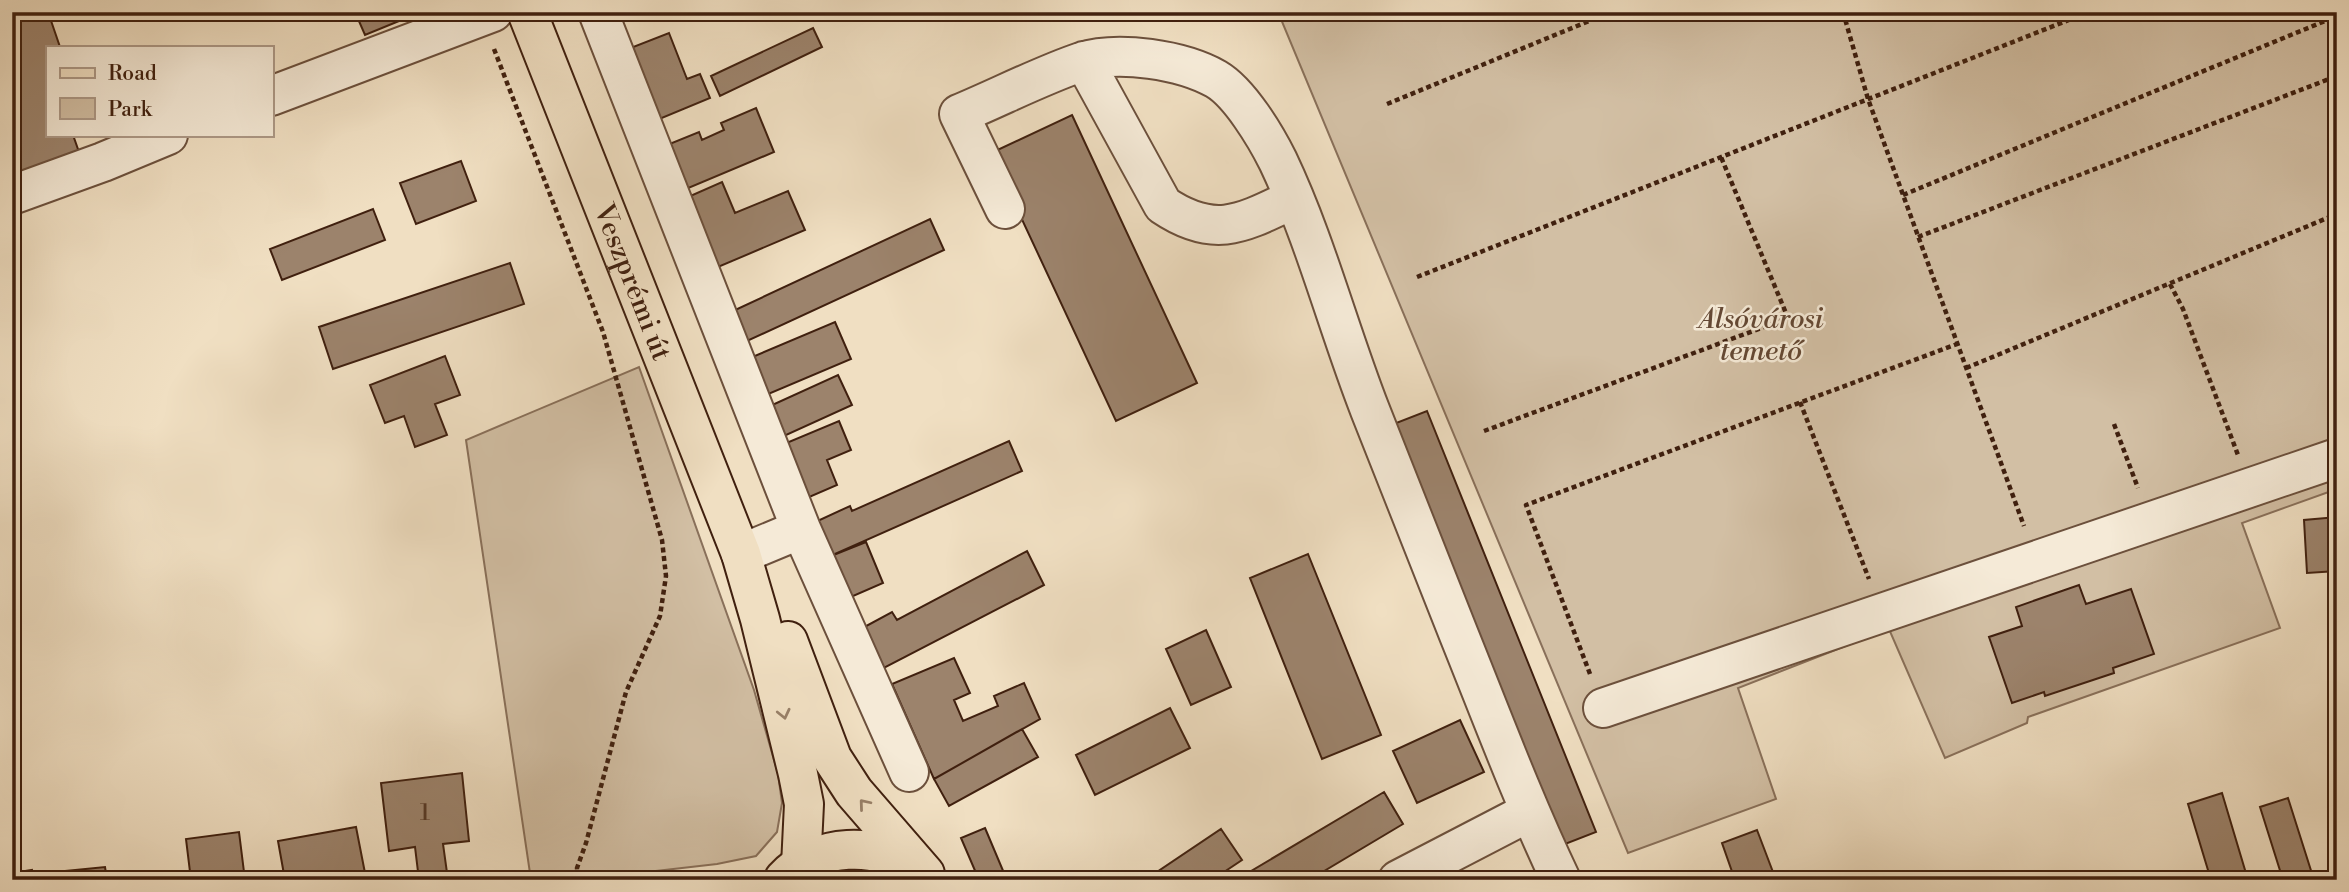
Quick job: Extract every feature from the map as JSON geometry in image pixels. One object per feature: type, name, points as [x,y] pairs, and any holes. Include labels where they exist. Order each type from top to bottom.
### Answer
[{"type":"main road","name":"Veszprémi út","points":[[527,12],[741,554],[760,619],[804,804],[793,873]]},
{"type":"main road","name":"Veszprémi út","points":[[741,554],[775,603],[832,758],[854,792],[927,877]]},
{"type":"main road","points":[[793,873],[814,858],[842,850],[872,849],[900,858],[927,877]]},
{"type":"lane","points":[[598,12],[802,529],[909,772]]},
{"type":"lane","points":[[273,95],[487,14]]},
{"type":"lane","points":[[1005,209],[959,114],[1084,61],[1144,59],[1185,65],[1219,81],[1258,125],[1303,219],[1369,408],[1529,812],[1561,880]]},
{"type":"lane","points":[[1084,61],[1163,205],[1178,215],[1197,223],[1216,226],[1245,222],[1293,199]]},
{"type":"lane","points":[[12,195],[166,136]]},
{"type":"lane","points":[[1603,708],[2337,458]]},
{"type":"lane","points":[[741,554],[802,529]]},
{"type":"lane","points":[[1398,880],[1529,812]]},
{"type":"path","points":[[1387,104],[1611,12]]},
{"type":"path","points":[[1843,12],[1868,99],[2037,560]]},
{"type":"path","points":[[1417,277],[2088,12]]},
{"type":"path","points":[[487,14],[603,332],[662,540],[666,576],[660,616],[626,692],[586,844],[577,868],[578,880]]},
{"type":"path","points":[[1903,195],[2337,16]]},
{"type":"path","points":[[1918,237],[2337,76]]},
{"type":"path","points":[[1484,431],[1788,318],[1721,157]]},
{"type":"path","points":[[1966,369],[2337,214]]},
{"type":"path","points":[[2171,284],[2250,487]]},
{"type":"path","points":[[1603,708],[1525,505],[1957,344]]},
{"type":"path","points":[[1800,402],[1882,613]]},
{"type":"path","points":[[2114,424],[2151,521]]},
{"type":"green space","name":"Alsóvárosi temető","points":[[1278,12],[2337,12],[2337,489],[2242,523],[2280,628],[2028,717],[2027,723],[1945,758],[1889,629],[1738,688],[1776,799],[1628,853]]},
{"type":"green space","points":[[639,367],[754,690],[778,774],[782,803],[777,832],[756,856],[717,864],[577,880],[531,880],[466,440]]},
{"type":"building","points":[[12,12],[48,12],[60,46],[46,46],[46,136],[73,136],[80,155],[12,178]]},
{"type":"building","points":[[355,12],[421,12],[365,35]]},
{"type":"building","points":[[813,28],[822,47],[720,96],[711,76]]},
{"type":"building","points":[[669,33],[687,79],[700,74],[710,98],[657,120],[628,49]]},
{"type":"building","points":[[756,108],[774,152],[686,189],[667,145],[699,132],[702,140],[724,130],[721,123]]},
{"type":"building","points":[[1072,115],[1197,383],[1116,421],[991,153]]},
{"type":"building","points":[[461,161],[476,201],[416,224],[400,183]]},
{"type":"building","points":[[722,182],[735,213],[788,191],[805,230],[718,267],[688,197]]},
{"type":"building","points":[[373,209],[385,240],[282,280],[270,249]]},
{"type":"building","points":[[930,219],[944,250],[747,341],[733,311]]},
{"type":"building","points":[[510,263],[524,304],[333,369],[319,327]]},
{"type":"building","points":[[835,322],[851,359],[766,395],[750,358]]},
{"type":"building","points":[[445,356],[460,395],[435,404],[447,435],[415,447],[404,416],[385,423],[370,385]]},
{"type":"building","points":[[838,375],[852,405],[784,436],[770,406]]},
{"type":"building","points":[[1427,411],[1596,832],[1560,846],[1391,425]]},
{"type":"building","points":[[839,421],[851,450],[827,460],[837,485],[807,498],[784,444]]},
{"type":"building","points":[[1009,441],[1022,471],[826,558],[811,524],[850,506],[852,511]]},
{"type":"building","points":[[2337,517],[2337,571],[2307,573],[2304,520]]},
{"type":"building","points":[[866,542],[883,583],[844,600],[826,558]]},
{"type":"building","points":[[1027,551],[1044,585],[878,671],[857,631],[892,612],[897,620]]},
{"type":"building","points":[[1308,554],[1381,735],[1322,759],[1250,578]]},
{"type":"building","points":[[2079,585],[2086,604],[2131,589],[2154,654],[2113,668],[2114,673],[2045,696],[2044,692],[2012,703],[1989,637],[2022,626],[2016,607]]},
{"type":"building","points":[[1206,630],[1231,687],[1191,705],[1166,649]]},
{"type":"building","points":[[954,658],[970,693],[954,700],[963,721],[998,706],[994,696],[1024,683],[1040,719],[934,779],[892,684]]},
{"type":"building","points":[[1170,708],[1190,748],[1095,795],[1076,755]]},
{"type":"building","points":[[1460,720],[1484,772],[1417,803],[1393,751]]},
{"type":"building","points":[[1022,729],[1038,757],[949,806],[934,779]]},
{"type":"building","points":[[462,773],[469,841],[443,844],[448,880],[419,880],[415,847],[389,851],[381,783]]},
{"type":"building","points":[[1384,792],[1403,824],[1309,880],[1236,880]]},
{"type":"building","points":[[2222,793],[2248,880],[2211,880],[2188,804]]},
{"type":"building","points":[[2288,798],[2314,880],[2283,880],[2260,807]]},
{"type":"building","points":[[356,827],[365,873],[329,880],[285,880],[278,841]]},
{"type":"building","points":[[985,828],[1004,873],[987,880],[979,880],[961,838]]},
{"type":"building","points":[[1221,829],[1242,860],[1212,880],[1145,880]]},
{"type":"building","points":[[1757,830],[1776,880],[1735,880],[1722,843]]},
{"type":"building","points":[[239,832],[245,880],[191,880],[186,839]]},
{"type":"building","points":[[105,867],[107,880],[67,880],[66,871]]},
{"type":"building","points":[[32,870],[34,880],[12,880],[12,873]]}]
